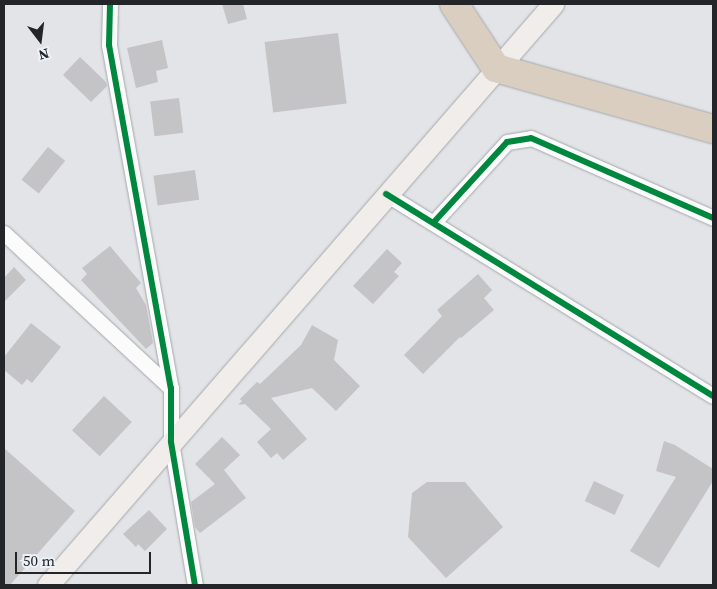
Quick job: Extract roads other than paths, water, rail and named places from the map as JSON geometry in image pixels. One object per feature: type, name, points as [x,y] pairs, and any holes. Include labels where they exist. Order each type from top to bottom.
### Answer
[{"type":"highway","points":[[454,4],[496,68],[713,129]]},
{"type":"main road","points":[[48,585],[553,4]]},
{"type":"street","points":[[110,4],[109,45],[171,388],[171,442],[194,585]]},
{"type":"street","points":[[434,222],[507,142],[531,138],[713,218]]},
{"type":"street","points":[[386,194],[713,396]]},
{"type":"street","points":[[4,233],[171,388]]}]
